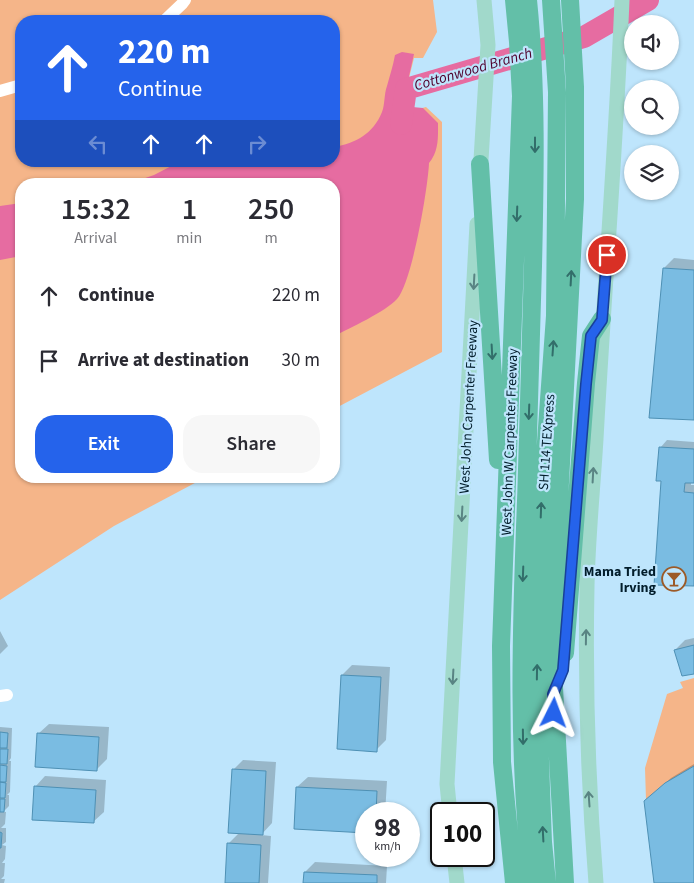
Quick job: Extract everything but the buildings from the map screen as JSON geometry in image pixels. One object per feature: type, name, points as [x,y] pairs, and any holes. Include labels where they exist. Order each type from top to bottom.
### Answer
[{"type":"highway","name":"West John W Carpenter Freeway","points":[[514,0],[525,37],[528,96],[501,646],[502,762],[514,883]]},
{"type":"highway","points":[[525,37],[528,0]]},
{"type":"highway","name":"SH 114 TEXpress","points":[[547,883],[543,842],[536,680],[542,498],[555,316],[557,92],[551,0]]},
{"type":"highway","points":[[564,883],[553,694],[557,538],[575,200],[575,87],[570,0]]},
{"type":"highway","name":"SH 114 TEXpress","points":[[528,96],[535,170],[522,600],[523,755],[527,843],[532,883]]},
{"type":"highway","points":[[480,164],[504,561]]},
{"type":"highway","points":[[553,694],[563,670],[591,336],[602,320]]},
{"type":"main road","name":"West John Carpenter Freeway","points":[[449,802],[447,784],[483,102],[488,45],[484,0]]},
{"type":"main road","points":[[596,883],[589,794],[586,667],[587,582],[602,320],[620,62],[622,0]]},
{"type":"main road","points":[[455,867],[456,883]]},
{"type":"street","points":[[170,15],[185,0]]},
{"type":"street","points":[[0,91],[15,87]]},
{"type":"shaded area","points":[[0,0],[433,0],[437,32],[423,58],[414,58],[405,94],[409,104],[415,108],[426,107],[442,122],[442,352],[340,406],[340,178],[15,178],[15,483],[195,483],[114,526],[0,600]]},
{"type":"shaded area","points":[[402,52],[414,54],[405,94],[406,100],[412,107],[423,108],[438,123],[437,144],[435,154],[429,163],[422,213],[413,256],[403,290],[392,304],[340,333],[340,178],[145,178],[169,167],[340,167],[340,146],[350,143],[369,132],[378,120],[383,109],[395,55]]},
{"type":"shaded area","points":[[15,204],[15,257],[0,260],[0,206]]},
{"type":"shaded area","points":[[694,678],[694,766],[665,783],[646,800],[645,768],[667,694],[683,688],[680,682]]},
{"type":"waterway","name":"Cottonwood Branch","points":[[401,124],[406,89],[584,37],[648,0]]},
{"type":"place","name":"Mama Tried Irving","points":[[674,579]]},
{"type":"route","points":[[554,713],[553,694],[563,670],[591,336],[602,320],[607,255]]}]
